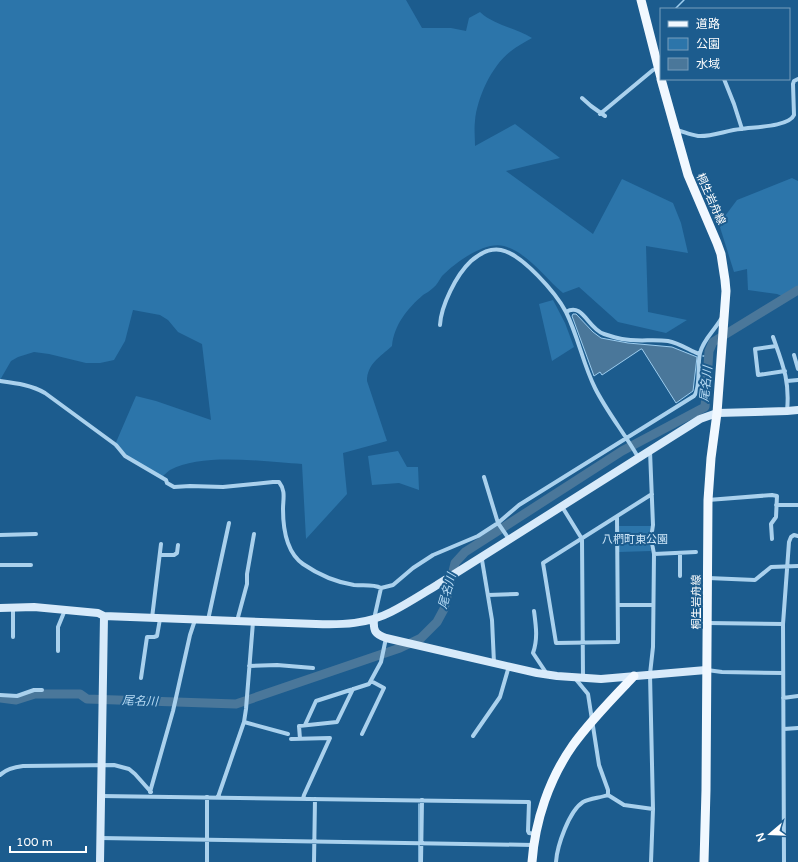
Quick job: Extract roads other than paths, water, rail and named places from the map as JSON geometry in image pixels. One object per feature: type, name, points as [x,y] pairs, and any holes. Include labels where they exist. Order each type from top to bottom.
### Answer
[{"type":"main road","name":"桐生岩舟線","points":[[641,0],[660,75]]},
{"type":"main road","name":"桐生岩舟線","points":[[661,80],[674,130],[688,175],[721,254],[726,291],[717,413],[711,458],[708,500],[708,623],[706,670],[706,790],[704,862]]},
{"type":"main road","points":[[532,862],[533,845],[543,806],[555,776],[573,746],[593,721],[634,676]]},
{"type":"street","points":[[600,114],[653,70],[658,68]]},
{"type":"street","points":[[674,130],[699,136],[742,129],[761,128],[791,119],[794,116],[793,84],[794,81],[798,79]]},
{"type":"street","points":[[724,80],[742,129]]},
{"type":"street","points":[[582,98],[600,114],[605,116]]},
{"type":"street","points":[[440,325],[442,312],[461,272],[471,261],[487,251],[496,250],[509,253],[528,266],[556,297],[566,312],[593,384],[636,454]]},
{"type":"street","points":[[566,312],[575,309],[581,312],[594,328],[602,333],[622,339],[669,341],[700,354]]},
{"type":"street","points":[[0,381],[20,384],[45,393],[116,445],[124,456],[166,480],[170,486],[223,487],[279,482],[282,486],[284,494],[283,509],[287,543],[297,559],[336,582],[377,586],[381,588],[392,585],[413,568],[433,555],[478,536],[499,524],[520,505],[694,396],[697,390],[700,354],[706,339],[713,332],[724,315]]},
{"type":"street","points":[[773,337],[787,381],[787,411]]},
{"type":"street","points":[[776,346],[755,349],[758,375],[785,371]]},
{"type":"street","points":[[794,355],[798,369]]},
{"type":"street","points":[[787,381],[798,380]]},
{"type":"street","points":[[0,608],[34,607],[98,613],[104,616],[333,625],[374,619],[390,613],[437,585],[462,568],[484,556],[507,537],[561,505],[636,454],[650,450],[700,419],[717,413],[798,410]]},
{"type":"street","points":[[650,450],[653,525],[650,538],[654,554],[653,648],[650,674],[652,808],[651,862]]},
{"type":"street","points":[[484,477],[499,524],[507,537]]},
{"type":"street","points":[[617,517],[618,642],[556,643],[543,563],[652,494]]},
{"type":"street","points":[[708,500],[776,496],[776,517],[771,524],[772,539]]},
{"type":"street","points":[[561,505],[582,539],[583,677]]},
{"type":"street","points":[[776,505],[798,505]]},
{"type":"street","points":[[208,620],[229,523]]},
{"type":"street","points":[[0,536],[36,534]]},
{"type":"street","points":[[237,621],[247,584],[247,574],[254,534]]},
{"type":"street","points":[[784,862],[783,624],[791,537],[794,535],[798,536]]},
{"type":"street","points":[[141,678],[147,637],[157,636],[156,618],[161,544]]},
{"type":"street","points":[[160,555],[174,555],[177,553],[178,545]]},
{"type":"street","points":[[654,554],[696,552]]},
{"type":"street","points":[[680,553],[680,576]]},
{"type":"street","points":[[484,556],[482,560],[492,620],[494,663]]},
{"type":"street","points":[[0,565],[31,565]]},
{"type":"street","points":[[708,578],[755,580],[771,567],[798,566]]},
{"type":"street","points":[[381,588],[373,626],[379,636],[420,647],[494,663],[547,674],[601,678],[706,670],[722,672],[783,673]]},
{"type":"street","points":[[488,595],[517,594]]},
{"type":"street","points":[[618,606],[653,605]]},
{"type":"street","points":[[13,608],[13,637]]},
{"type":"street","points":[[58,651],[58,627],[65,610]]},
{"type":"street","points":[[534,611],[537,629],[536,646],[532,653],[547,674]]},
{"type":"street","points":[[100,862],[104,616]]},
{"type":"street","points":[[151,794],[195,620]]},
{"type":"street","points":[[218,798],[244,722],[253,622]]},
{"type":"street","points":[[708,623],[783,624]]},
{"type":"street","points":[[304,725],[316,701],[369,684],[381,662],[386,638]]},
{"type":"street","points":[[249,666],[277,665],[313,668]]},
{"type":"street","points":[[473,736],[500,697],[509,666]]},
{"type":"street","points":[[573,677],[588,694],[599,765],[608,790],[608,795]]},
{"type":"street","points":[[362,734],[384,688],[370,681]]},
{"type":"street","points":[[300,740],[299,726],[337,722],[353,689]]},
{"type":"street","points":[[0,694],[16,696],[34,690],[42,690]]},
{"type":"street","points":[[783,698],[798,696]]},
{"type":"street","points":[[244,722],[288,734]]},
{"type":"street","points":[[784,729],[798,728]]},
{"type":"street","points":[[291,739],[300,740],[330,738],[303,799]]},
{"type":"street","points":[[0,773],[15,767],[29,766],[114,765],[129,768],[151,794]]},
{"type":"street","points":[[100,796],[151,794],[218,798],[529,802],[528,831],[529,833],[536,834]]},
{"type":"street","points":[[556,862],[560,842],[568,822],[578,806],[585,801],[608,795],[624,805],[652,808]]},
{"type":"street","points":[[206,862],[207,797]]},
{"type":"street","points":[[314,862],[315,799]]},
{"type":"street","points":[[421,862],[422,800]]},
{"type":"street","points":[[100,838],[533,845]]},
{"type":"water","points":[[573,314],[576,314],[593,332],[601,338],[628,343],[672,347],[697,357],[693,391],[676,403],[642,349],[602,375],[600,372],[594,376],[572,316]]},
{"type":"waterway","points":[[676,8],[684,0]]},
{"type":"waterway","name":"尾名川","points":[[0,698],[16,700],[35,694],[80,694],[87,699],[236,704],[400,648],[421,638],[437,622],[444,609],[455,563],[465,552],[622,451],[705,407],[709,351],[713,342],[798,290]]},
{"type":"waterway","name":"尾名川","points":[[703,356],[709,356]]},
{"type":"waterway","points":[[419,804],[419,862]]},
{"type":"park label","name":"八椚町東公園","points":[[635,539]]}]
